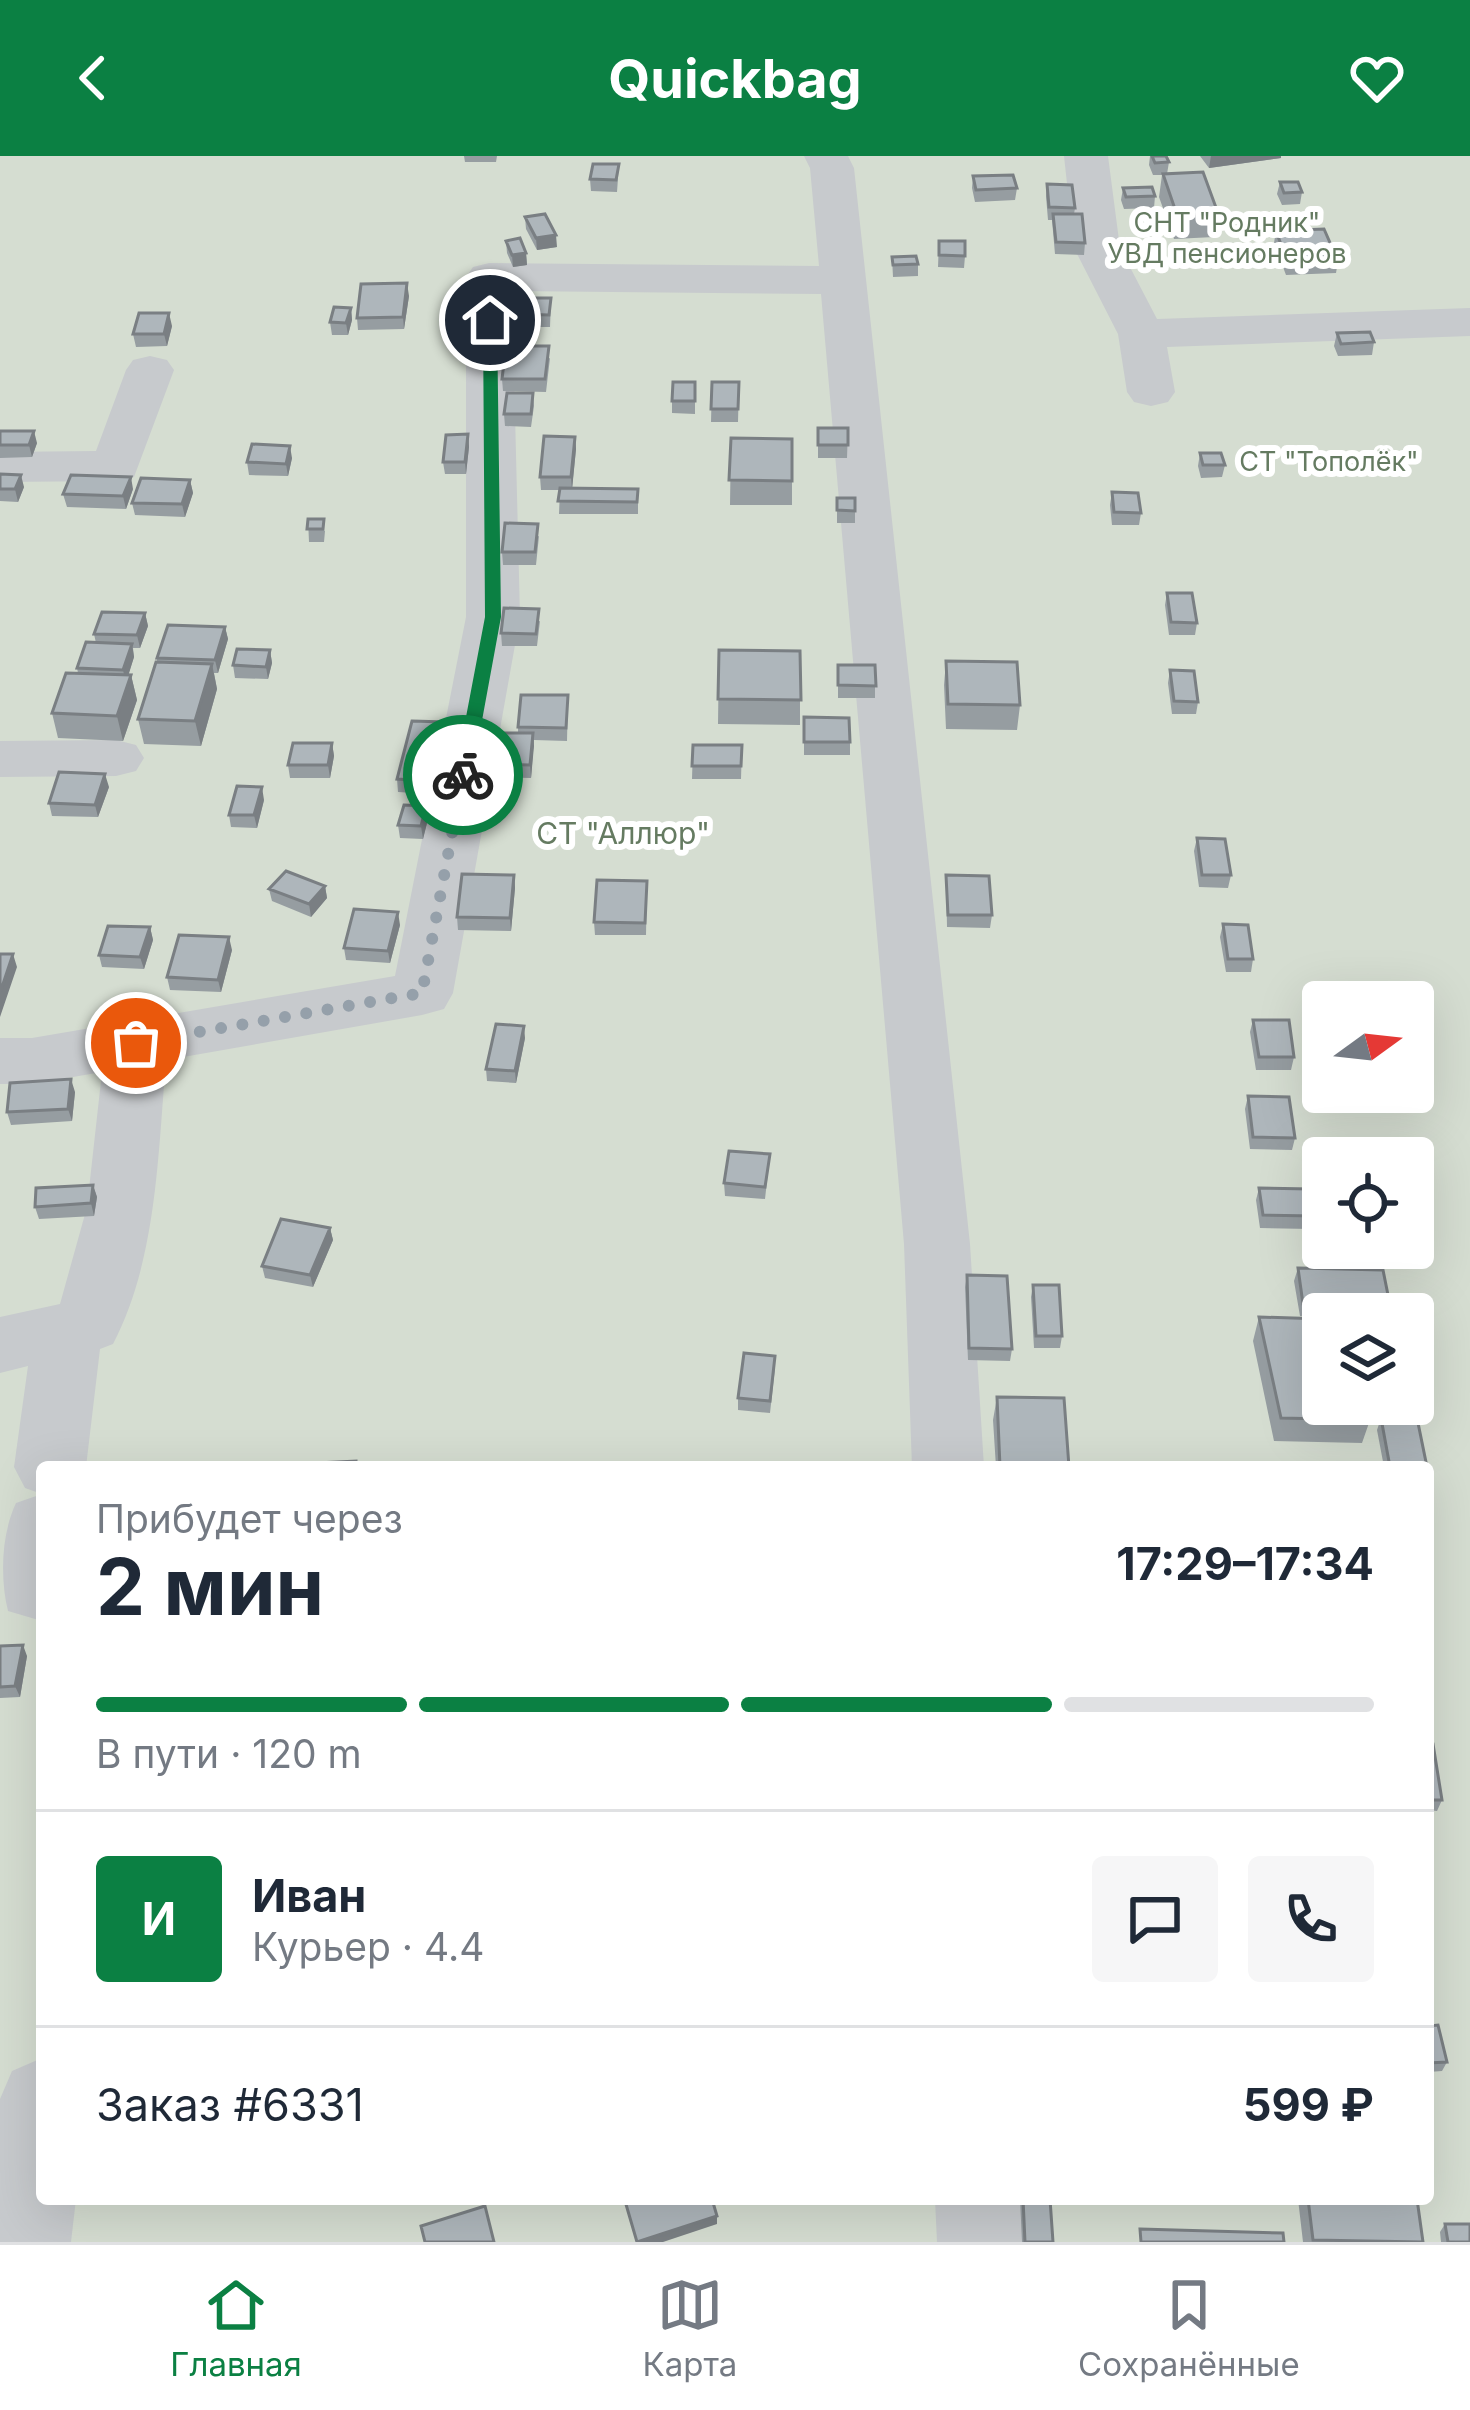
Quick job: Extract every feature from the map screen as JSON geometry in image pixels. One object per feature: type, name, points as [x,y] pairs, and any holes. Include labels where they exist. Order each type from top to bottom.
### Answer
[{"type":"street","points":[[826,156],[832,167],[840,280],[867,491],[932,1197],[948,1461]]},
{"type":"street","points":[[1086,156],[1097,248],[1141,334],[1151,392]]},
{"type":"street","points":[[0,1061],[32,1061],[422,993],[493,617],[489,277],[840,280]]},
{"type":"street","points":[[1141,334],[1470,322]]},
{"type":"street","points":[[0,467],[116,466],[150,370]]},
{"type":"street","points":[[0,759],[116,758]]},
{"type":"street","points":[[0,1345],[89,1325],[120,1208],[136,1043]]},
{"type":"street","points":[[51,1461],[68,1330]]},
{"type":"street","points":[[27,2242],[36,2157]]},
{"type":"street","points":[[980,2205],[981,2242]]},
{"type":"green space","name":"СТ \"Аллюр\"","points":[[0,156],[1470,156],[1470,2242],[0,2242]]},
{"type":"building","points":[[1152,156],[1166,156],[1169,162],[1155,163]]},
{"type":"building","points":[[593,164],[619,164],[616,180],[590,179]]},
{"type":"building","points":[[1203,172],[1218,213],[1177,215],[1163,174]]},
{"type":"building","points":[[1013,175],[1017,188],[976,190],[973,176]]},
{"type":"building","points":[[1280,182],[1298,182],[1302,192],[1284,193]]},
{"type":"building","points":[[1047,184],[1072,185],[1075,208],[1049,207]]},
{"type":"building","points":[[1152,187],[1155,196],[1126,197],[1123,188]]},
{"type":"building","points":[[545,214],[556,235],[536,238],[525,217]]},
{"type":"building","points":[[1053,214],[1082,214],[1085,243],[1056,242]]},
{"type":"building","points":[[1324,229],[1338,261],[1288,263],[1276,231]]},
{"type":"building","points":[[520,238],[526,253],[512,255],[506,241]]},
{"type":"building","points":[[939,241],[965,241],[965,256],[939,255]]},
{"type":"building","points":[[916,256],[918,264],[893,265],[892,257]]},
{"type":"building","points":[[407,283],[403,317],[357,318],[361,284]]},
{"type":"building","points":[[516,298],[551,298],[549,315],[514,314]]},
{"type":"building","points":[[450,300],[474,300],[472,319],[448,320]]},
{"type":"building","points":[[334,307],[351,308],[346,323],[330,322]]},
{"type":"building","points":[[139,313],[169,313],[164,334],[133,334]]},
{"type":"building","points":[[1370,332],[1374,342],[1341,344],[1337,333]]},
{"type":"building","points":[[506,346],[549,346],[545,379],[502,379]]},
{"type":"building","points":[[673,382],[695,382],[695,401],[672,401]]},
{"type":"building","points":[[712,382],[739,382],[738,409],[711,409]]},
{"type":"building","points":[[507,393],[533,393],[531,414],[504,414]]},
{"type":"building","points":[[818,428],[848,428],[848,445],[818,445]]},
{"type":"building","points":[[0,431],[34,431],[29,445],[0,445]]},
{"type":"building","points":[[468,434],[465,462],[443,462],[446,435]]},
{"type":"building","points":[[544,436],[575,437],[571,477],[540,477]]},
{"type":"building","points":[[731,438],[792,439],[792,481],[729,480]]},
{"type":"building","points":[[252,444],[290,446],[286,464],[247,462]]},
{"type":"building","points":[[1200,453],[1221,453],[1225,465],[1203,465]]},
{"type":"building","points":[[0,474],[21,475],[15,489],[0,489]]},
{"type":"building","points":[[71,475],[131,477],[123,496],[63,494]]},
{"type":"building","points":[[141,478],[190,480],[182,504],[132,503]]},
{"type":"building","points":[[560,488],[638,489],[637,502],[558,501]]},
{"type":"building","points":[[1112,492],[1138,493],[1141,513],[1114,512]]},
{"type":"building","points":[[837,498],[855,498],[855,511],[837,510]]},
{"type":"building","points":[[308,519],[324,519],[323,529],[307,529]]},
{"type":"building","points":[[505,523],[538,524],[535,552],[502,552]]},
{"type":"building","points":[[1167,593],[1192,593],[1197,623],[1171,622]]},
{"type":"building","points":[[504,608],[539,609],[536,634],[501,633]]},
{"type":"building","points":[[102,612],[145,613],[137,635],[94,634]]},
{"type":"building","points":[[168,625],[225,627],[215,660],[157,658]]},
{"type":"building","points":[[86,642],[132,644],[123,670],[77,668]]},
{"type":"building","points":[[237,649],[270,650],[266,667],[233,665]]},
{"type":"building","points":[[719,650],[800,651],[801,700],[718,699]]},
{"type":"building","points":[[946,661],[1017,662],[1020,705],[948,704]]},
{"type":"building","points":[[156,662],[212,664],[195,721],[138,719]]},
{"type":"building","points":[[838,665],[875,665],[876,686],[838,685]]},
{"type":"building","points":[[1170,670],[1194,671],[1198,702],[1174,701]]},
{"type":"building","points":[[66,673],[131,675],[117,716],[52,713]]},
{"type":"building","points":[[521,695],[568,695],[566,728],[518,727]]},
{"type":"building","points":[[804,717],[849,718],[850,742],[804,742]]},
{"type":"building","points":[[412,721],[444,722],[429,781],[397,779]]},
{"type":"building","points":[[494,733],[533,733],[530,765],[490,764]]},
{"type":"building","points":[[293,743],[332,743],[328,765],[288,765]]},
{"type":"building","points":[[693,745],[742,745],[741,766],[692,766]]},
{"type":"building","points":[[59,772],[105,774],[95,805],[49,803]]},
{"type":"building","points":[[237,786],[262,787],[254,815],[229,815]]},
{"type":"building","points":[[404,805],[426,806],[421,826],[398,825]]},
{"type":"building","points":[[1197,838],[1225,839],[1231,875],[1202,875]]},
{"type":"building","points":[[286,871],[325,886],[309,904],[269,889]]},
{"type":"building","points":[[462,874],[514,875],[510,918],[457,917]]},
{"type":"building","points":[[946,875],[989,876],[992,915],[948,915]]},
{"type":"building","points":[[597,880],[647,881],[645,923],[594,922]]},
{"type":"building","points":[[354,909],[398,912],[388,951],[344,948]]},
{"type":"building","points":[[1223,924],[1248,925],[1253,959],[1228,959]]},
{"type":"building","points":[[108,926],[150,927],[140,957],[99,955]]},
{"type":"building","points":[[179,935],[229,937],[218,980],[167,977]]},
{"type":"building","points":[[0,954],[13,954],[0,993]]},
{"type":"building","points":[[1253,1020],[1289,1020],[1294,1057],[1259,1057]]},
{"type":"building","points":[[496,1024],[524,1026],[515,1071],[486,1069]]},
{"type":"building","points":[[71,1079],[68,1109],[7,1112],[10,1083]]},
{"type":"building","points":[[1248,1096],[1289,1097],[1295,1138],[1253,1137]]},
{"type":"building","points":[[729,1151],[770,1154],[765,1187],[724,1183]]},
{"type":"building","points":[[93,1185],[91,1203],[35,1207],[36,1188]]},
{"type":"building","points":[[1259,1188],[1302,1189],[1302,1216],[1263,1215]]},
{"type":"building","points":[[281,1219],[330,1228],[310,1275],[262,1266]]},
{"type":"building","points":[[1298,1268],[1383,1270],[1388,1293],[1302,1293],[1302,1297]]},
{"type":"building","points":[[967,1275],[1007,1276],[1012,1349],[969,1348]]},
{"type":"building","points":[[1033,1285],[1059,1285],[1062,1336],[1036,1336]]},
{"type":"building","points":[[1259,1317],[1302,1318],[1302,1418],[1281,1418]]},
{"type":"building","points":[[744,1353],[775,1356],[770,1401],[738,1398]]},
{"type":"building","points":[[997,1397],[1064,1398],[1069,1461],[1000,1461]]},
{"type":"building","points":[[1382,1425],[1418,1425],[1426,1461],[1389,1461]]},
{"type":"building","points":[[23,1645],[15,1686],[0,1687],[0,1646]]},
{"type":"building","points":[[1434,1750],[1442,1800],[1434,1800]]},
{"type":"building","points":[[1434,2025],[1438,2025],[1447,2062],[1434,2063]]},
{"type":"building","points":[[626,2205],[714,2205],[717,2216],[637,2242]]},
{"type":"building","points":[[1023,2205],[1050,2205],[1053,2242],[1025,2242]]},
{"type":"building","points":[[1309,2205],[1418,2205],[1423,2242],[1313,2240]]},
{"type":"building","points":[[485,2206],[494,2242],[425,2242],[421,2226]]},
{"type":"building","points":[[1445,2224],[1470,2224],[1470,2242],[1448,2242]]},
{"type":"building","points":[[1140,2229],[1283,2233],[1284,2242],[1141,2242]]},
{"type":"way so far","points":[[136,1043],[422,993],[463,775]]},
{"type":"route","points":[[463,775],[493,617],[490,320]]},
{"type":"park label","name":"СНТ \"Родник\" УВД пенсионеров","points":[[1227,238]]},
{"type":"park label","name":"СТ \"Тополёк\"","points":[[1329,462]]}]
